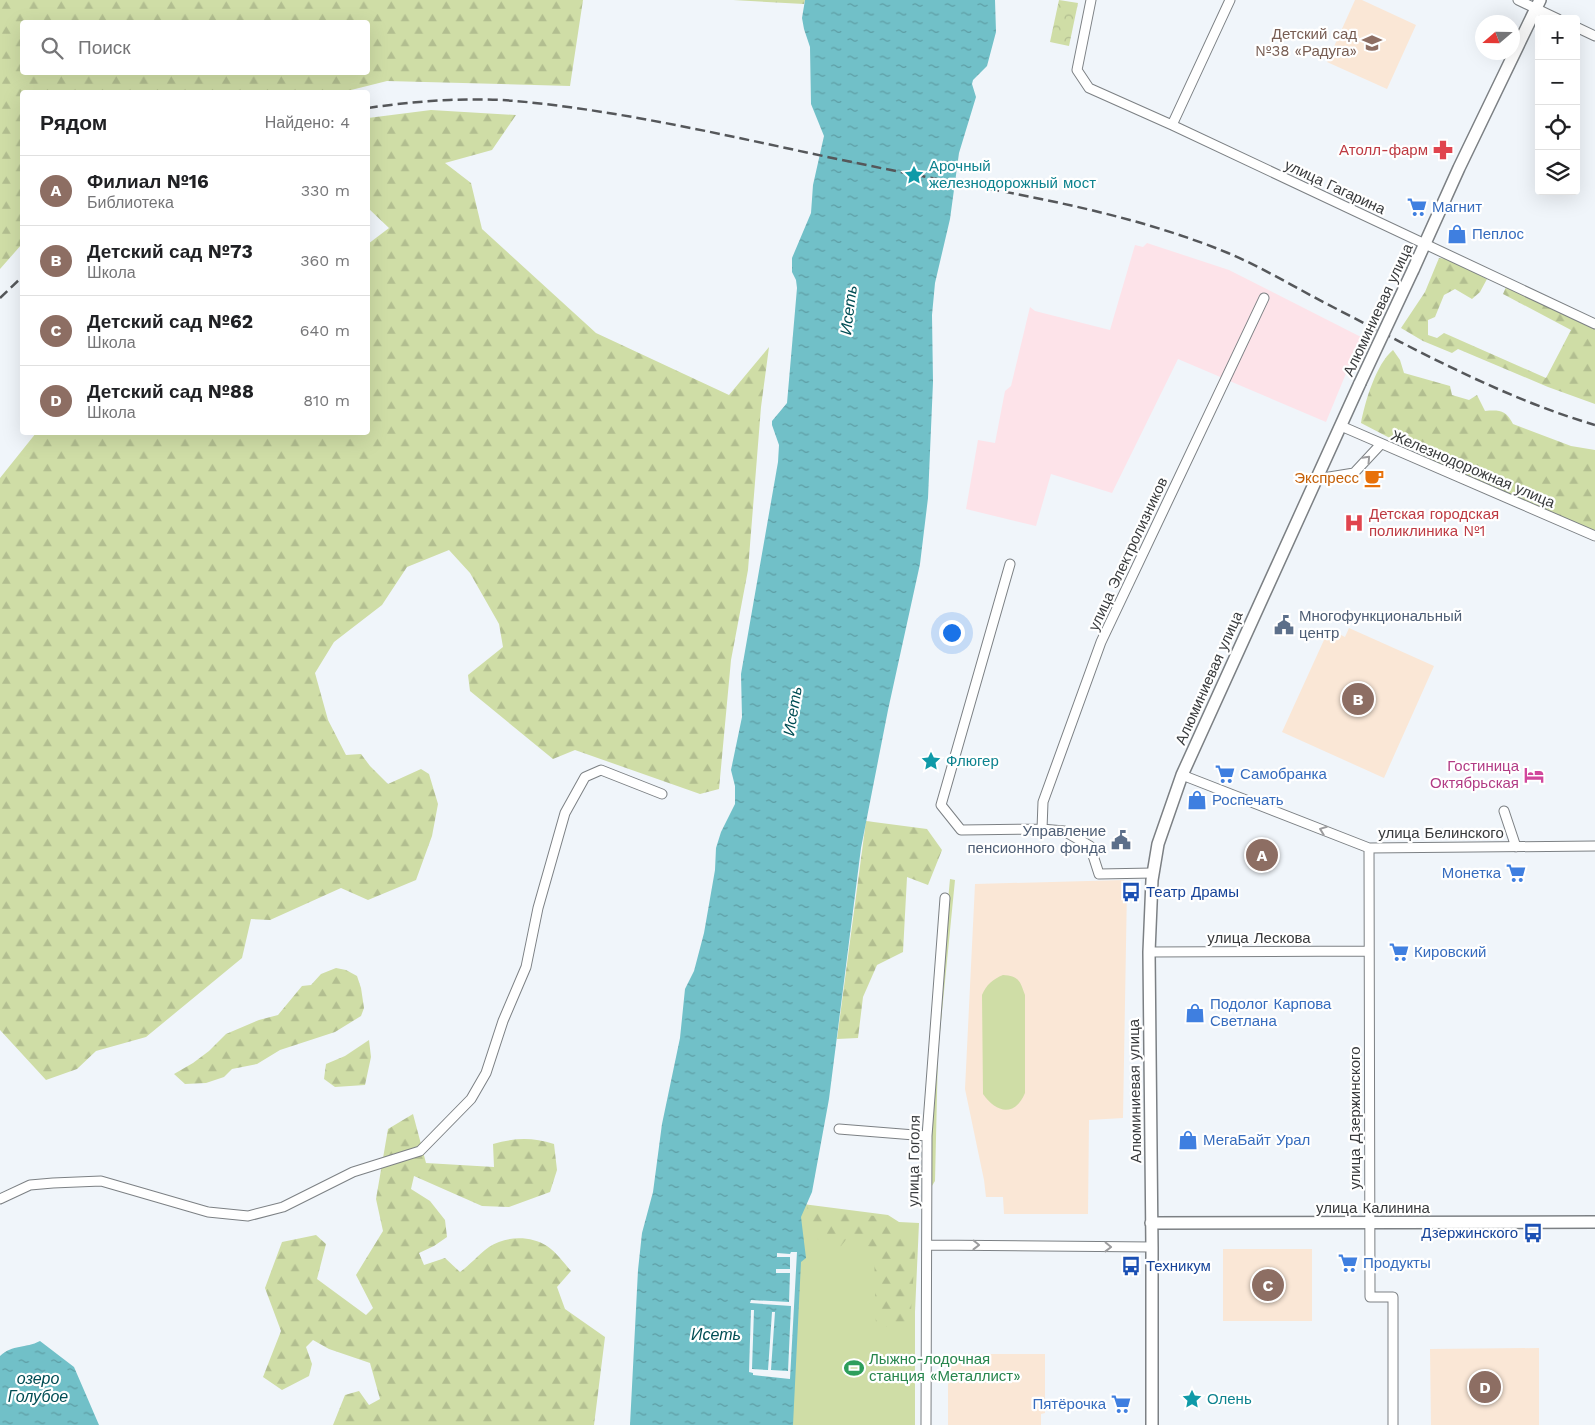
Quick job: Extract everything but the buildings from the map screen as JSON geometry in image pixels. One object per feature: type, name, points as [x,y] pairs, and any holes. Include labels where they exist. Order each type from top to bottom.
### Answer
[{"type":"main road","name":"Алюминиевая улица","points":[[1152,1425],[1149,952],[1153,873],[1158,844],[1182,775],[1459,168],[1538,4]]},
{"type":"main road","name":"улица Калинина","points":[[1151,1223],[1595,1222]]},
{"type":"street","name":"улица Гагарина","points":[[1091,0],[1077,70],[1089,88],[1172,125],[1595,324]]},
{"type":"street","points":[[1172,125],[1230,0]]},
{"type":"street","points":[[1518,0],[1538,4],[1553,15]]},
{"type":"street","points":[[1580,29],[1595,36]]},
{"type":"street","name":"улица Электролизников","points":[[1042,829],[1043,802],[1101,642],[1264,298]]},
{"type":"street","name":"Железнодорожная улица","points":[[1341,426],[1595,536]]},
{"type":"street","points":[[1317,479],[1354,473],[1381,444]]},
{"type":"street","points":[[1010,564],[941,805],[961,830],[1042,829],[1064,831],[1090,846],[1099,874],[1153,873]]},
{"type":"street","points":[[0,1199],[30,1185],[101,1181],[208,1212],[248,1216],[283,1207],[353,1172],[420,1151],[471,1099],[486,1073],[503,1021],[526,967],[538,908],[565,814],[585,776],[601,770],[662,794]]},
{"type":"street","name":"улица Белинского","points":[[1182,775],[1369,848],[1595,846]]},
{"type":"street","points":[[1504,811],[1516,846]]},
{"type":"street","name":"улица Дзержинского","points":[[1369,848],[1370,1297],[1393,1297],[1393,1425]]},
{"type":"street","name":"улица Гоголя","points":[[926,1425],[927,1136],[945,898]]},
{"type":"street","name":"улица Лескова","points":[[1149,952],[1369,951]]},
{"type":"street","points":[[839,1129],[927,1136]]},
{"type":"street","points":[[927,1244],[1152,1247]]},
{"type":"shaded area","name":"Детский сад №38 «Радуга»","points":[[1355,0],[1362,0],[1416,25],[1387,89],[1327,62]]},
{"type":"shaded area","points":[[1147,243],[1229,270],[1361,337],[1326,422],[1178,359],[1112,493],[1051,474],[1036,526],[966,509],[978,440],[995,443],[1005,391],[1011,386],[1030,307],[1035,311],[1110,330],[1135,245],[1143,247]]},
{"type":"shaded area","points":[[1349,628],[1434,666],[1384,778],[1282,732],[1329,629],[1345,637]]},
{"type":"shaded area","points":[[1124,880],[1127,888],[1123,1118],[1089,1120],[1088,1214],[1004,1214],[1003,1197],[986,1197],[965,1089],[975,884]]},
{"type":"shaded area","points":[[1223,1249],[1312,1249],[1312,1321],[1223,1321]]},
{"type":"shaded area","points":[[1539,1348],[1539,1425],[1431,1425],[1430,1349]]},
{"type":"shaded area","points":[[948,1354],[1045,1354],[1045,1413],[1041,1414],[1041,1425],[948,1425]]},
{"type":"green space","points":[[0,0],[583,0],[570,86],[387,81],[351,90],[20,90],[20,246],[0,269]]},
{"type":"green space","points":[[733,0],[805,0],[804,4]]},
{"type":"green space","points":[[1059,0],[1078,3],[1069,46],[1050,42]]},
{"type":"green space","points":[[431,110],[516,115],[492,150],[445,163],[471,183],[482,229],[596,333],[729,395],[769,347],[761,407],[748,570],[731,660],[719,789],[700,794],[575,750],[553,759],[470,691],[468,675],[503,647],[499,624],[470,573],[449,550],[407,567],[382,605],[334,642],[315,673],[328,720],[346,755],[361,754],[388,784],[421,769],[429,774],[438,804],[432,836],[416,880],[368,900],[341,888],[270,920],[251,919],[242,958],[146,1037],[96,1051],[77,1069],[46,1080],[0,1030],[0,478],[34,435],[370,435],[370,242],[389,228],[370,210],[370,118]]},
{"type":"green space","points":[[1439,258],[1448,259],[1487,279],[1480,292],[1472,299],[1455,289],[1444,295],[1435,317],[1428,320],[1428,335],[1437,338],[1444,333],[1546,378],[1571,330],[1503,294],[1506,287],[1595,329],[1595,404],[1548,387],[1458,349],[1452,353],[1423,341],[1401,328],[1425,292]]},
{"type":"green space","points":[[1393,350],[1400,360],[1404,373],[1450,386],[1452,395],[1469,400],[1477,395],[1485,411],[1505,413],[1513,424],[1571,446],[1595,450],[1595,531],[1434,461],[1361,423],[1368,394],[1376,374],[1381,364]]},
{"type":"green space","points":[[866,821],[927,829],[942,850],[928,885],[907,877],[903,952],[877,965],[863,997],[858,1038],[837,1039]]},
{"type":"green space","points":[[950,879],[955,880],[938,1052],[935,1181],[930,1189],[934,1051]]},
{"type":"green space","points":[[336,968],[346,970],[357,976],[364,1008],[361,1016],[335,1032],[280,1050],[257,1064],[232,1069],[224,1077],[206,1083],[185,1084],[174,1074],[209,1051],[226,1034],[259,1020],[278,1015],[302,986],[311,985],[321,974]]},
{"type":"green space","points":[[1003,975],[1016,978],[1022,986],[1025,995],[1025,1093],[1016,1106],[1005,1110],[994,1105],[983,1094],[982,995],[990,983]]},
{"type":"green space","points":[[369,1040],[371,1057],[365,1085],[335,1087],[324,1079],[326,1064],[345,1056]]},
{"type":"green space","points":[[413,1114],[426,1163],[494,1167],[493,1144],[523,1139],[554,1144],[557,1170],[550,1192],[509,1207],[482,1206],[414,1176],[411,1189],[430,1201],[445,1220],[447,1237],[419,1253],[424,1265],[445,1258],[460,1272],[495,1243],[510,1239],[533,1240],[554,1251],[571,1271],[557,1287],[565,1309],[605,1337],[594,1425],[333,1425],[345,1395],[359,1391],[369,1405],[380,1399],[370,1363],[329,1349],[313,1340],[306,1347],[312,1364],[309,1376],[282,1390],[263,1377],[281,1331],[265,1288],[282,1242],[316,1235],[326,1244],[317,1279],[366,1315],[373,1308],[356,1275],[383,1231],[376,1199],[388,1129]]},
{"type":"green space","name":"Лыжно-лодочная станция «Металлист»","points":[[795,1203],[888,1215],[899,1222],[919,1223],[915,1312],[915,1425],[790,1425]]},
{"type":"green space","points":[[807,1206],[888,1218],[901,1236],[916,1240],[910,1325],[876,1327],[874,1249],[848,1237],[838,1250],[812,1236]]},
{"type":"water","name":"Исеть","points":[[805,0],[995,0],[996,32],[987,66],[973,80],[972,84],[976,97],[959,153],[950,219],[935,283],[932,315],[933,382],[928,498],[920,564],[888,710],[861,848],[829,1099],[812,1192],[801,1217],[806,1258],[801,1262],[793,1425],[630,1425],[638,1270],[642,1233],[653,1192],[662,1124],[680,1038],[685,989],[694,971],[704,933],[715,870],[716,848],[721,832],[735,804],[735,786],[731,770],[742,717],[741,674],[778,462],[779,445],[772,421],[787,403],[797,288],[792,272],[792,258],[811,213],[813,185],[824,136],[811,104],[810,47],[802,18]]},
{"type":"water","name":"озеро Голубое","points":[[40,1341],[74,1367],[99,1425],[0,1425],[0,1356],[14,1348]]},
{"type":"pier","points":[[791,1252],[797,1252],[790,1379],[753,1375],[753,1373],[749,1372],[751,1310],[754,1310],[752,1369],[768,1370],[772,1312],[775,1312],[771,1370],[788,1371],[791,1306],[750,1303],[751,1300],[789,1302],[790,1273],[776,1273],[776,1269],[790,1269],[790,1257],[777,1257],[777,1253],[790,1254]]},
{"type":"railway","points":[[370,108],[404,103],[498,100],[605,112],[1097,211],[1185,237],[1228,253],[1265,270],[1424,354],[1491,386],[1560,414],[1595,425]]},
{"type":"railway","points":[[0,298],[20,279]]},
{"type":"place","name":"Детский сад №38 «Радуга»","points":[[1372,43]]},
{"type":"place","name":"Атолл-фарм","points":[[1443,150]]},
{"type":"place","name":"Арочный железнодорожный мост","points":[[914,175]]},
{"type":"place","name":"Магнит","points":[[1417,207]]},
{"type":"place","name":"Пеплос","points":[[1457,234]]},
{"type":"place","name":"Экспресс","points":[[1374,478]]},
{"type":"place","name":"Детская городская поликлиника №1","points":[[1354,523]]},
{"type":"place","name":"Многофункциональный центр","points":[[1284,625]]},
{"type":"place","name":"Детский сад №73","points":[[1358,699]]},
{"type":"place","name":"Флюгер","points":[[931,761]]},
{"type":"place","name":"Самобранка","points":[[1225,774]]},
{"type":"place","name":"Гостиница Октябрьская","points":[[1534,775]]},
{"type":"place","name":"Роспечать","points":[[1197,800]]},
{"type":"place","name":"Управление пенсионного фонда","points":[[1121,840]]},
{"type":"place","name":"Филиал №16","points":[[1262,855]]},
{"type":"place","name":"Монетка","points":[[1516,873]]},
{"type":"place","name":"Театр Драмы","points":[[1131,892]]},
{"type":"place","name":"Кировский","points":[[1399,952]]},
{"type":"place","name":"Подолог Карпова Светлана","points":[[1195,1013]]},
{"type":"place","name":"МегаБайт Урал","points":[[1188,1140]]},
{"type":"place","name":"Дзержинского","points":[[1533,1233]]},
{"type":"place","name":"Продукты","points":[[1348,1263]]},
{"type":"place","name":"Техникум","points":[[1131,1266]]},
{"type":"place","name":"Детский сад №62","points":[[1268,1285]]},
{"type":"place","name":"Лыжно-лодочная станция «Металлист»","points":[[854,1368]]},
{"type":"place","name":"Детский сад №88","points":[[1485,1387]]},
{"type":"place","name":"Олень","points":[[1192,1399]]},
{"type":"place","name":"Пятёрочка","points":[[1121,1404]]}]
